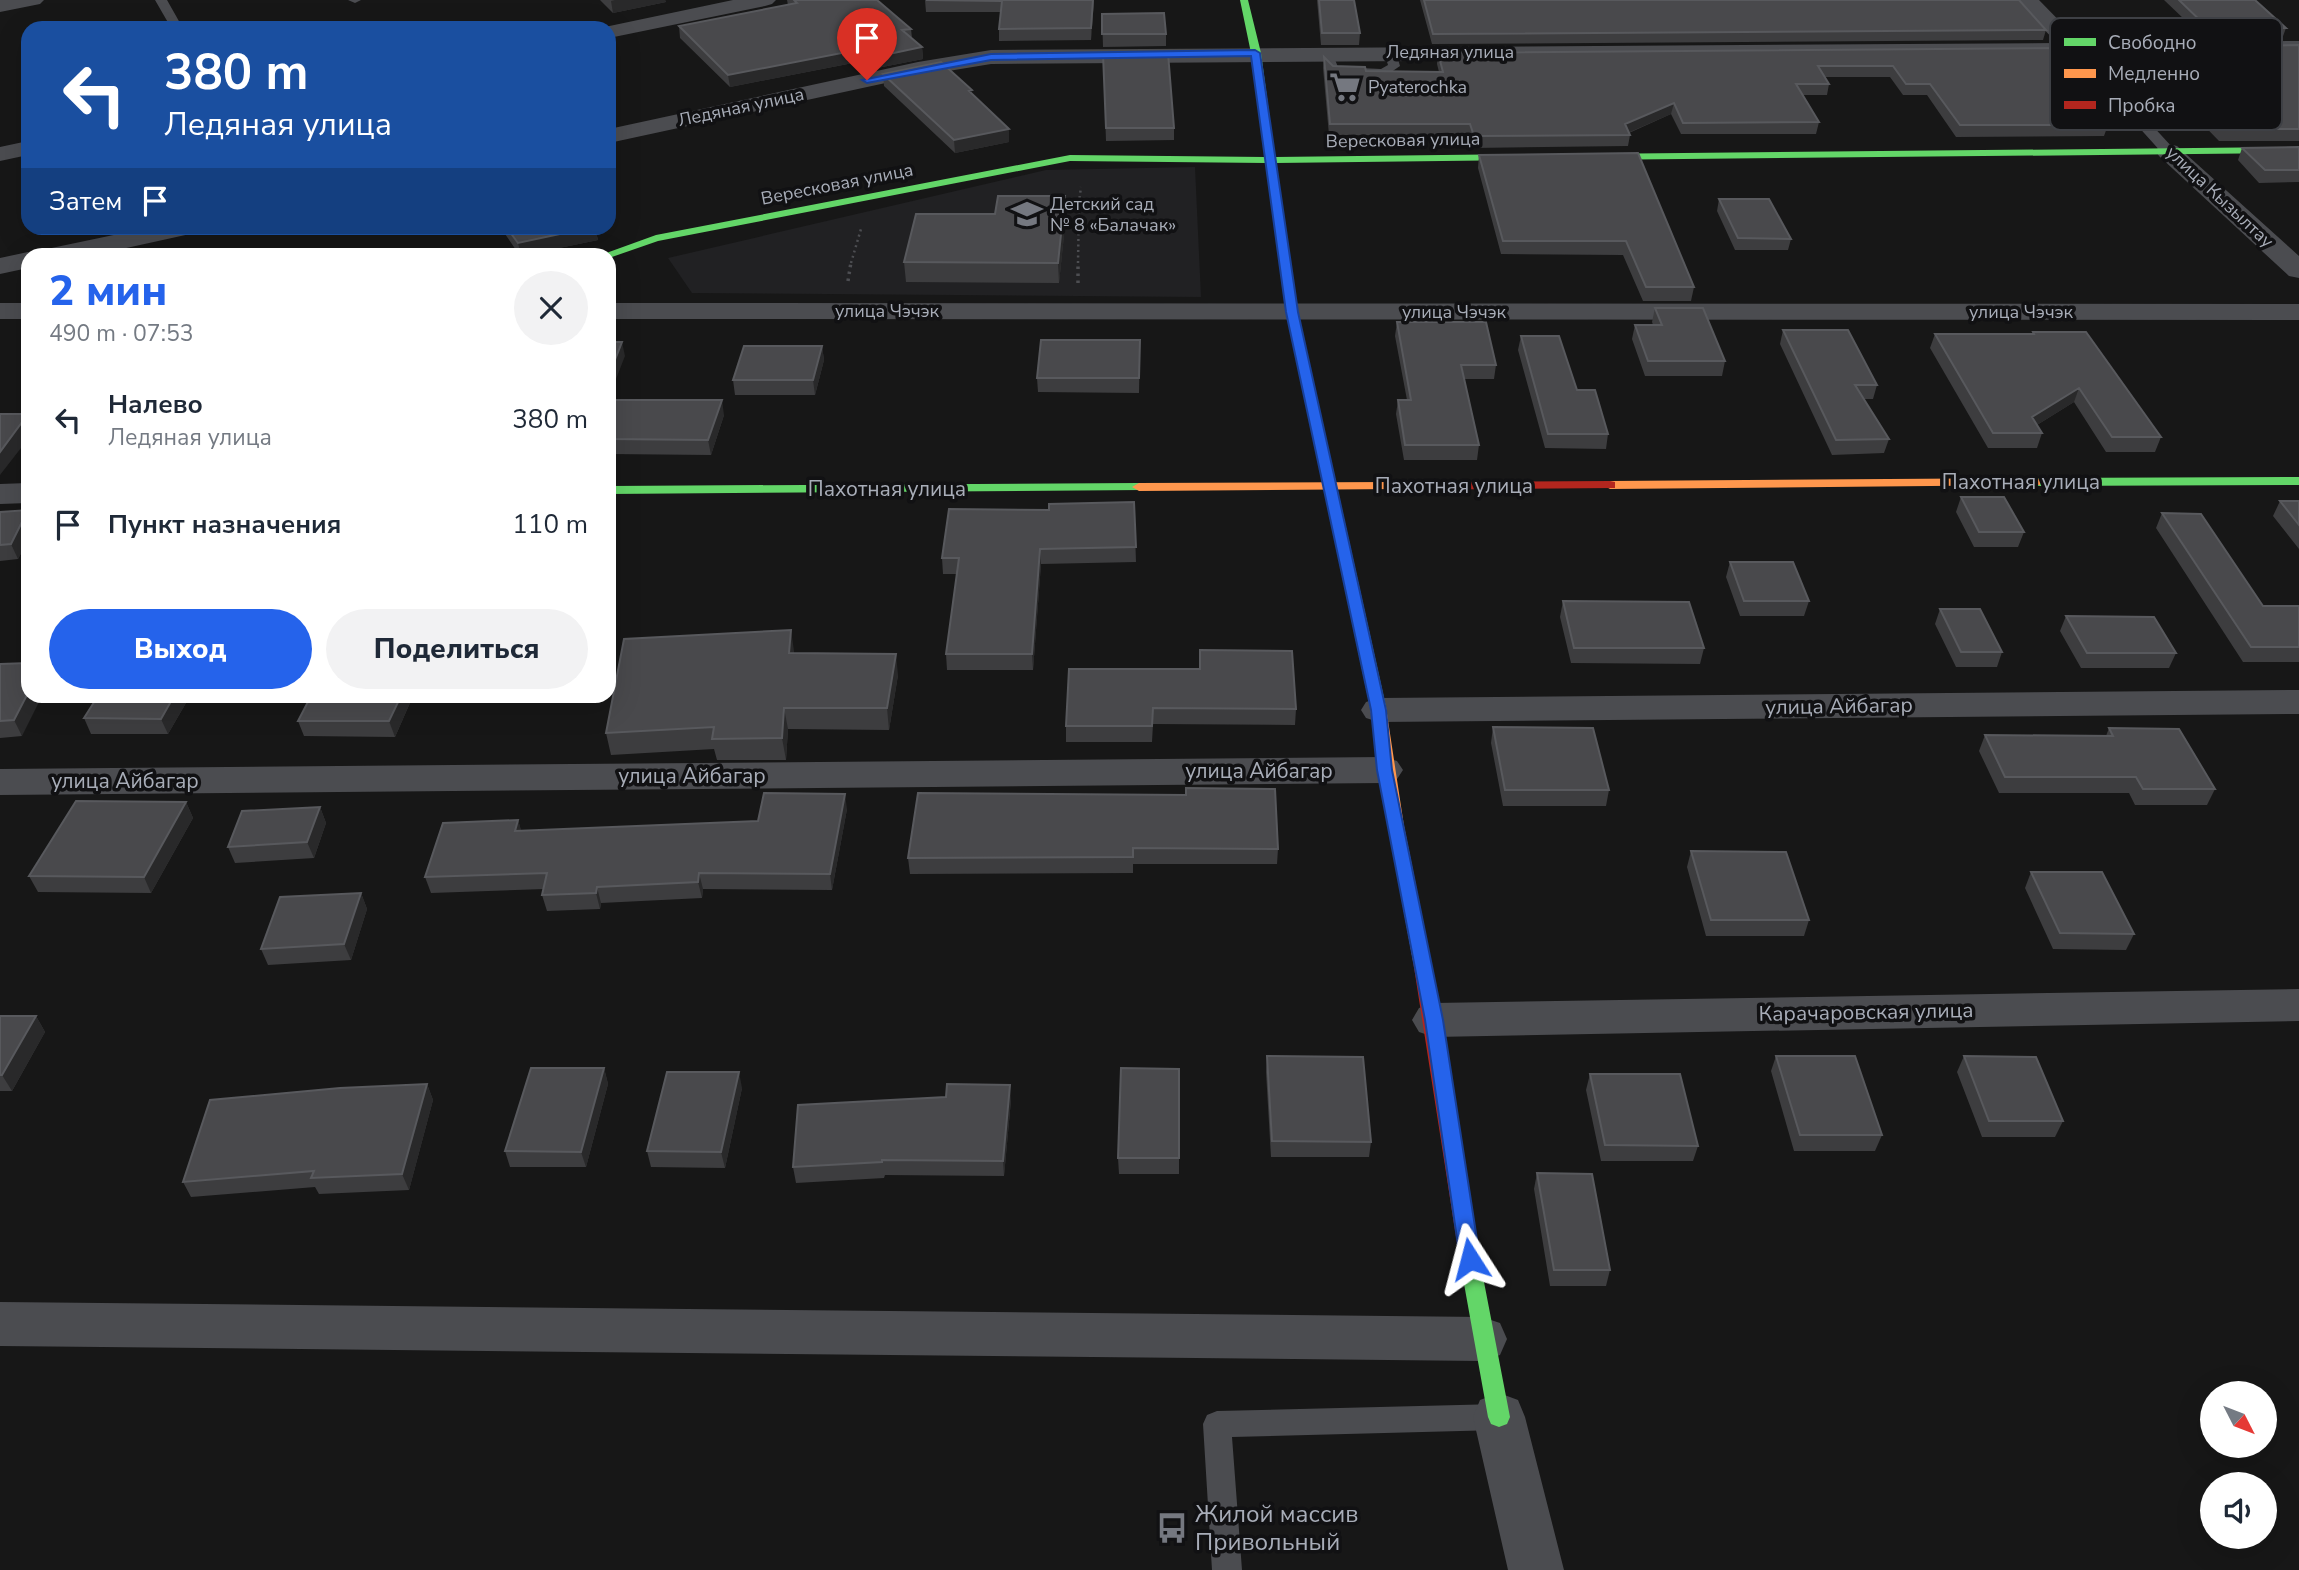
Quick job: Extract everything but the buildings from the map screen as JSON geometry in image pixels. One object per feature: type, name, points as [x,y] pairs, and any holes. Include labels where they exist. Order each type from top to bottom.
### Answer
[{"type":"street","points":[[0,6],[33,0]]},
{"type":"street","points":[[616,30],[765,0]]},
{"type":"street","points":[[1244,0],[1255,53],[1292,312],[1379,710],[1384,770],[1434,1020],[1482,1339],[1536,1570]]},
{"type":"street","name":"улица Кызылтау","points":[[2026,0],[2050,24]]},
{"type":"street","name":"Ледяная улица","points":[[616,134],[918,69],[991,57],[2050,48]]},
{"type":"street","points":[[0,154],[21,150]]},
{"type":"street","points":[[1570,157],[2299,150]]},
{"type":"street","name":"улица Кызылтау","points":[[2168,151],[2299,270]]},
{"type":"street","name":"Вересковая улица","points":[[616,252],[656,238],[1056,161],[1543,157]]},
{"type":"street","points":[[88,248],[148,235]]},
{"type":"street","points":[[0,266],[21,262]]},
{"type":"street","points":[[0,311],[21,311]]},
{"type":"street","name":"улица Чэчэк","points":[[616,311],[2299,312]]},
{"type":"street","name":"Пахотная улица","points":[[616,490],[2299,481]]},
{"type":"street","points":[[0,494],[21,493]]},
{"type":"street","name":"улица Айбагар","points":[[1379,710],[2299,702]]},
{"type":"street","name":"улица Айбагар","points":[[0,782],[1384,770]]},
{"type":"street","name":"Карачаровская улица","points":[[1434,1020],[2299,1004]]},
{"type":"street","points":[[0,1324],[1482,1339]]},
{"type":"lane","points":[[161,0],[173,21]]},
{"type":"lane","name":"улица Кызылтау","points":[[2149,130],[2168,151]]},
{"type":"lane","points":[[1227,1570],[1217,1424],[1499,1417]]},
{"type":"path","points":[[1078,287],[1079,202],[1085,159]]},
{"type":"path","points":[[1054,202],[1079,202]]},
{"type":"path","points":[[848,289],[852,253],[863,225]]},
{"type":"shaded area","name":"Детский сад № 8 «Балачак»","points":[[1195,167],[1201,297],[692,293],[668,258],[1046,170]]},
{"type":"traffic: fast","points":[[1244,0],[1256,53],[1292,312],[1378,707]]},
{"type":"traffic: fast","points":[[1587,157],[2299,150]]},
{"type":"traffic: fast","points":[[616,252],[656,238],[1070,158],[1271,160],[1530,157]]},
{"type":"traffic: fast","points":[[2035,482],[2299,481]]},
{"type":"traffic: fast","points":[[616,490],[1139,487]]},
{"type":"traffic: fast","points":[[1469,1256],[1499,1417]]},
{"type":"traffic: slow","points":[[1610,485],[2035,482]]},
{"type":"traffic: slow","points":[[1139,487],[1394,486]]},
{"type":"traffic: slow","points":[[1378,707],[1396,826],[1422,961]]},
{"type":"traffic: jam","points":[[1394,486],[1610,485]]},
{"type":"traffic: jam","points":[[1422,961],[1469,1256]]},
{"type":"place","name":"Pyaterochka","points":[[1345,87]]},
{"type":"place","name":"Детский сад № 8 «Балачак»","points":[[1027,214]]},
{"type":"place","name":"Жилой массив Привольный","points":[[1172,1528]]},
{"type":"route","points":[[867,80],[991,57],[1255,53],[1292,312],[1379,710],[1384,770],[1434,1020],[1470,1259]]}]
